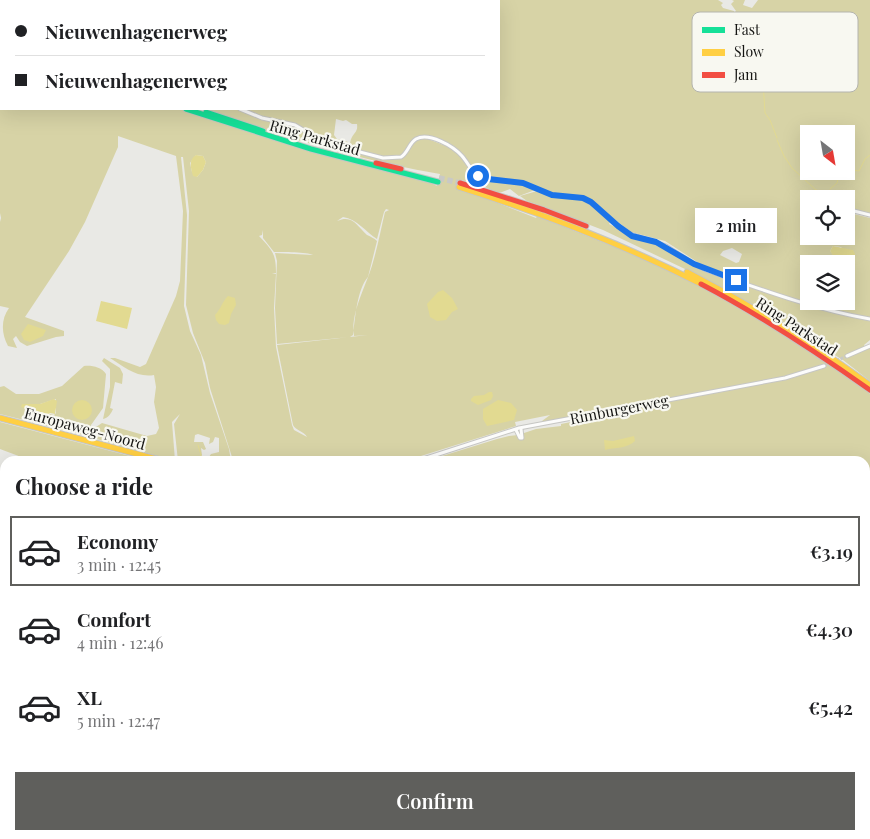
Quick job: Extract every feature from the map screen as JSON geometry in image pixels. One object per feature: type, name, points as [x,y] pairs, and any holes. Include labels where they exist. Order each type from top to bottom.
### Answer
[{"type":"main road","name":"Ring Parkstad","points":[[189,110],[319,152],[439,180],[312,146],[200,110]]},
{"type":"main road","name":"Ring Parkstad","points":[[870,385],[808,341],[762,313],[664,260],[570,219],[459,185],[568,223],[636,251],[684,274],[775,326],[870,390]]},
{"type":"main road","name":"Europaweg-Noord","points":[[0,418],[145,456]]},
{"type":"street","points":[[242,110],[254,116],[297,126],[325,143],[386,158],[402,157],[417,139],[427,138],[439,141],[456,150],[479,177],[523,183],[552,195],[583,198],[591,202],[628,233],[666,246],[706,270],[798,301],[850,315],[870,318]]},
{"type":"street","points":[[855,211],[870,215]]},
{"type":"street","points":[[847,356],[870,346]]},
{"type":"street","name":"Rimburgerweg","points":[[433,456],[518,428],[785,378],[824,366]]},
{"type":"street","points":[[516,430],[521,438],[521,428]]},
{"type":"shaded area","points":[[500,0],[718,0],[723,3],[721,5],[723,8],[734,12],[692,12],[692,92],[858,92],[858,12],[735,12],[731,4],[734,1],[732,0],[745,0],[743,5],[752,8],[758,0],[870,0],[870,214],[855,210],[855,190],[800,190],[800,245],[855,245],[855,214],[870,218],[870,340],[864,345],[865,347],[846,355],[852,356],[870,348],[870,381],[843,360],[706,279],[603,230],[527,201],[520,196],[537,191],[551,196],[585,200],[610,222],[609,224],[633,236],[654,242],[671,250],[690,263],[752,285],[705,267],[665,241],[631,232],[587,198],[575,195],[553,194],[528,184],[480,175],[457,149],[439,141],[418,137],[400,156],[385,157],[349,148],[351,138],[357,130],[357,124],[352,124],[346,120],[336,119],[334,135],[337,139],[348,142],[347,148],[319,139],[294,123],[279,120],[301,130],[326,145],[384,159],[402,158],[414,142],[420,139],[428,139],[451,148],[461,156],[478,177],[488,181],[519,183],[535,190],[519,196],[510,189],[495,192],[479,184],[461,180],[458,189],[499,200],[498,203],[536,218],[537,216],[643,258],[700,284],[788,336],[870,394],[870,456],[442,456],[536,429],[561,426],[561,424],[658,403],[792,378],[825,367],[823,365],[786,376],[545,422],[542,421],[550,415],[515,422],[516,426],[421,456],[232,456],[186,305],[189,211],[183,157],[181,157],[187,215],[184,306],[190,331],[201,355],[210,393],[230,456],[210,456],[219,452],[219,438],[215,437],[213,442],[209,444],[210,438],[198,434],[195,435],[194,442],[203,442],[206,449],[201,448],[202,456],[177,456],[174,424],[180,414],[172,422],[175,456],[157,456],[93,438],[96,427],[102,423],[147,436],[156,434],[159,428],[154,402],[156,387],[154,375],[148,376],[136,373],[110,358],[140,367],[146,364],[176,296],[180,281],[183,211],[176,156],[118,136],[118,147],[85,222],[69,251],[25,317],[64,331],[64,336],[27,346],[20,342],[16,336],[13,339],[17,348],[8,346],[3,326],[4,317],[9,308],[0,306],[0,110],[185,110],[231,126],[422,179],[437,186],[440,174],[380,162],[320,146],[205,110],[500,110]],"holes":[[[196,155],[203,156],[206,162],[203,170],[197,177],[192,172],[190,163]],[[386,209],[389,210],[385,212],[368,277],[377,241],[367,235],[351,220],[342,219],[337,221],[343,217],[353,220],[377,239],[384,212]],[[263,230],[263,238],[274,252],[313,255],[275,253],[277,261],[275,308],[277,344],[348,337],[277,345],[293,425],[307,437],[294,430],[292,425],[276,347],[274,308],[276,274],[272,274],[276,273],[275,261],[270,249],[259,236],[262,235]],[[732,248],[742,254],[739,262],[736,263],[720,255],[723,251]],[[368,277],[367,280],[356,310],[361,289]],[[356,310],[355,321],[354,330]]]},
{"type":"shaded area","points":[[196,155],[203,156],[206,162],[203,170],[197,177],[193,176],[191,164],[193,157]]},
{"type":"shaded area","points":[[833,246],[853,250],[855,254],[833,255],[830,251]]},
{"type":"shaded area","points":[[443,290],[452,298],[458,309],[452,312],[446,320],[437,321],[430,317],[427,304],[438,292]]},
{"type":"shaded area","points":[[228,296],[235,298],[236,305],[229,323],[225,325],[219,324],[215,315]]},
{"type":"shaded area","points":[[101,301],[132,308],[127,329],[96,321]]},
{"type":"shaded area","points":[[28,324],[46,330],[43,336],[30,342],[24,340],[21,334]]},
{"type":"shaded area","points":[[104,358],[120,368],[123,374],[122,384],[115,382],[110,408],[113,409],[108,417],[103,419],[110,387],[110,369],[102,361]]},
{"type":"shaded area","points":[[84,366],[96,367],[106,374],[103,408],[91,425],[87,436],[0,414],[0,387],[4,386],[16,394],[39,394],[62,386]],"holes":[[[56,399],[56,413],[54,415],[47,415],[33,412],[24,404],[40,404]]]},
{"type":"shaded area","points":[[492,392],[493,396],[491,400],[478,405],[471,401],[474,396],[484,395]]},
{"type":"shaded area","points":[[54,399],[57,401],[55,414],[50,413],[47,415],[21,407],[22,404],[40,404]]},
{"type":"shaded area","points":[[78,400],[86,400],[92,406],[92,414],[86,420],[78,420],[72,414],[72,406]]},
{"type":"shaded area","points":[[498,400],[511,403],[517,410],[514,420],[487,426],[483,419],[483,409]]},
{"type":"shaded area","points":[[0,422],[130,456],[19,456],[0,449]]},
{"type":"shaded area","points":[[634,436],[635,441],[632,444],[605,450],[604,440],[613,441]]},
{"type":"waterway","points":[[764,92],[765,113],[777,138]]},
{"type":"waterway","points":[[777,140],[792,168],[816,190]]},
{"type":"waterway","points":[[855,170],[859,171],[865,159],[870,155]]},
{"type":"waterway","points":[[830,189],[838,180]]},
{"type":"waterway","points":[[198,445],[200,456]]},
{"type":"tunnel","points":[[439,178],[460,183]]},
{"type":"tunnel","points":[[824,366],[847,356]]},
{"type":"traffic: fast","points":[[189,110],[311,149],[438,182]]},
{"type":"traffic: fast","points":[[206,112],[263,131]]},
{"type":"traffic: slow","points":[[459,187],[582,230],[672,269],[701,284]]},
{"type":"traffic: slow","points":[[687,272],[781,325],[870,385]]},
{"type":"traffic: slow","points":[[0,418],[145,456]]},
{"type":"traffic: jam","points":[[376,163],[401,169]]},
{"type":"traffic: jam","points":[[460,183],[544,210],[586,226]]},
{"type":"traffic: jam","points":[[701,284],[787,334],[870,390]]},
{"type":"route","points":[[478,176],[523,183],[545,194],[583,198],[591,202],[632,236],[666,246],[706,270],[736,280]]}]
